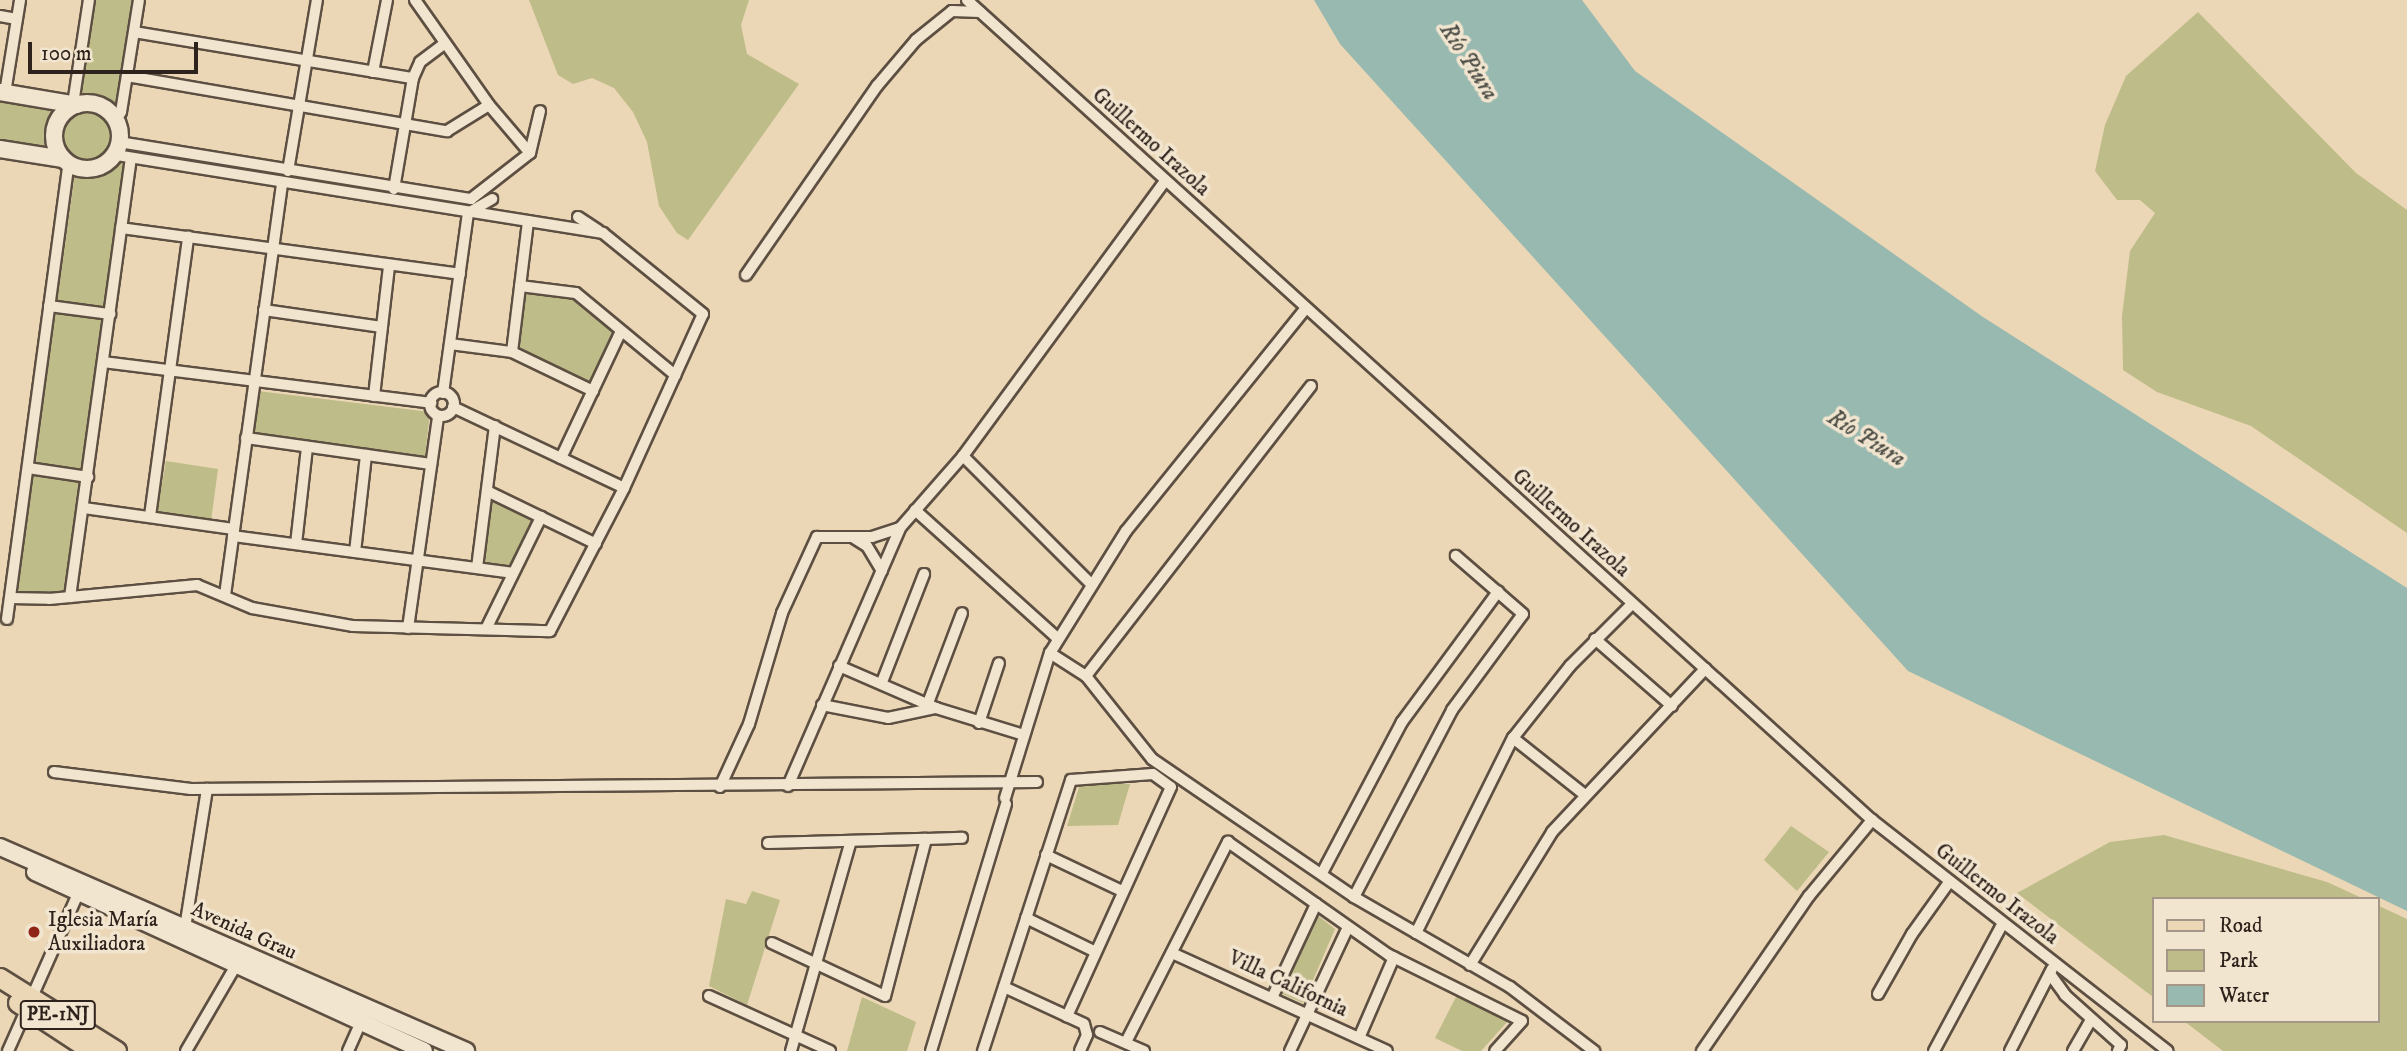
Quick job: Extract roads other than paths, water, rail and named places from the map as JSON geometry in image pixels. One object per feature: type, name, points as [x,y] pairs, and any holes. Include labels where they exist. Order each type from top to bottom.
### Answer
[{"type":"main road","name":"PE-1NJ","points":[[0,978],[91,1051]]},
{"type":"main road","name":"PE-1NJ","points":[[0,992],[31,1004],[117,1051]]},
{"type":"street","points":[[20,0],[3,92],[99,106],[116,120]]},
{"type":"street","points":[[7,619],[50,306],[66,161],[56,146],[56,125],[75,104],[89,0]]},
{"type":"street","points":[[116,149],[116,120],[127,76],[139,0]]},
{"type":"street","points":[[288,171],[317,0]]},
{"type":"street","points":[[373,72],[387,0]]},
{"type":"street","points":[[415,0],[489,104],[530,153]]},
{"type":"street","name":"Guillermo Irazola","points":[[967,0],[1872,820],[2003,923],[2052,968],[2168,1051]]},
{"type":"street","points":[[746,275],[877,86],[916,40],[952,11],[980,12]]},
{"type":"street","points":[[0,16],[18,19]]},
{"type":"street","points":[[134,32],[413,78]]},
{"type":"street","points":[[394,189],[413,78],[420,62],[444,44]]},
{"type":"street","points":[[127,76],[405,124],[456,129],[489,104]]},
{"type":"street","points":[[0,149],[66,161],[89,169],[116,149],[288,171],[471,199],[530,153],[540,111]]},
{"type":"street","points":[[116,149],[131,158],[603,233]]},
{"type":"street","points":[[70,597],[131,158]]},
{"type":"street","points":[[788,786],[900,528],[963,456],[1165,181]]},
{"type":"street","points":[[225,595],[282,182]]},
{"type":"street","points":[[468,213],[492,199]]},
{"type":"street","points":[[103,362],[430,403],[443,393],[468,213]]},
{"type":"street","points":[[10,598],[70,597],[190,585],[225,595],[252,608],[284,616],[408,628],[555,627],[624,488],[703,314],[603,233],[578,217]]},
{"type":"street","points":[[512,352],[528,221]]},
{"type":"street","points":[[121,228],[389,267],[460,274]]},
{"type":"street","points":[[150,516],[188,237]]},
{"type":"street","points":[[374,396],[389,267]]},
{"type":"street","points":[[520,286],[576,293],[675,375]]},
{"type":"street","points":[[50,306],[110,314]]},
{"type":"street","points":[[931,1051],[1006,801],[1009,782],[1057,638],[1090,583],[1306,308]]},
{"type":"street","points":[[264,310],[382,327]]},
{"type":"street","points":[[562,458],[621,331]]},
{"type":"street","points":[[450,344],[512,352],[593,391]]},
{"type":"street","points":[[1086,676],[1311,386]]},
{"type":"street","points":[[438,416],[448,415],[453,407],[450,396],[443,393]]},
{"type":"street","points":[[408,628],[438,416],[430,403]]},
{"type":"street","points":[[453,407],[624,488]]},
{"type":"street","points":[[477,568],[495,426]]},
{"type":"street","points":[[246,439],[432,464]]},
{"type":"street","points":[[296,544],[307,447]]},
{"type":"street","points":[[355,552],[366,455]]},
{"type":"street","points":[[963,456],[1090,583]]},
{"type":"street","points":[[28,468],[88,477]]},
{"type":"street","points":[[487,491],[596,544]]},
{"type":"street","points":[[84,508],[150,516],[296,544],[513,573]]},
{"type":"street","points":[[915,510],[1057,638]]},
{"type":"street","points":[[486,629],[541,517]]},
{"type":"street","points":[[720,787],[740,750],[782,613],[811,549],[824,534],[854,538],[900,528]]},
{"type":"street","points":[[854,538],[867,546],[882,571]]},
{"type":"street","points":[[1354,897],[1452,710],[1523,614],[1456,556]]},
{"type":"street","points":[[882,682],[924,574]]},
{"type":"street","points":[[1322,873],[1402,722],[1498,592]]},
{"type":"street","points":[[1416,933],[1513,738],[1595,639],[1632,604]]},
{"type":"street","points":[[932,706],[962,612]]},
{"type":"street","points":[[1595,639],[1672,706]]},
{"type":"street","points":[[1050,653],[1086,676],[1152,759],[1354,897],[1510,987],[1594,1051]]},
{"type":"street","points":[[979,723],[999,663]]},
{"type":"street","points":[[839,666],[882,682],[932,706],[1024,735]]},
{"type":"street","points":[[1470,965],[1552,832],[1705,670]]},
{"type":"street","points":[[822,705],[888,718],[932,706]]},
{"type":"street","points":[[1513,738],[1585,795]]},
{"type":"street","points":[[54,772],[207,789],[720,787],[1037,782]]},
{"type":"street","points":[[983,1051],[1071,780],[1153,774],[1171,787],[1094,951],[1067,1016]]},
{"type":"street","points":[[185,928],[207,789]]},
{"type":"street","points":[[1702,1051],[1809,896],[1872,820]]},
{"type":"street","points":[[768,843],[962,838]]},
{"type":"street","points":[[772,943],[885,996],[926,839]]},
{"type":"street","points":[[791,1051],[851,841]]},
{"type":"street","points":[[1126,1042],[1228,842],[1394,957],[1522,1021],[1495,1051]]},
{"type":"street","name":"Avenida Grau","points":[[3,848],[80,889],[364,1015],[466,1051]]},
{"type":"street","points":[[1046,855],[1122,891]]},
{"type":"street","points":[[1878,994],[1950,881]]},
{"type":"street","points":[[8,1051],[80,889]]},
{"type":"street","name":"Avenida Grau","points":[[80,889],[185,928],[239,959]]},
{"type":"street","points":[[1272,998],[1316,904]]},
{"type":"street","points":[[1026,918],[1094,951]]},
{"type":"street","points":[[1934,1051],[2003,923]]},
{"type":"street","points":[[1290,1051],[1348,927]]},
{"type":"street","name":"Villa California","points":[[1172,953],[1387,1051]]},
{"type":"street","points":[[1359,1038],[1394,957]]},
{"type":"street","points":[[186,1051],[239,959]]},
{"type":"street","points":[[2010,1051],[2052,968],[2091,1020],[2121,1045],[2118,1051]]},
{"type":"street","points":[[1004,987],[1067,1016],[1087,1030],[1080,1051]]},
{"type":"street","points":[[709,996],[830,1051]]},
{"type":"street","points":[[348,1051],[364,1015]]},
{"type":"street","name":"Avenida Grau","points":[[364,1015],[424,1051]]},
{"type":"street","points":[[2073,1051],[2091,1020]]},
{"type":"street","points":[[1100,1032],[1144,1051]]},
{"type":"water","name":"Río Piura","points":[[1314,0],[1582,0],[1635,71],[1983,317],[2407,588],[2407,911],[1908,671],[1340,44]]},
{"type":"place","name":"Iglesia María Auxiliadora","points":[[34,932]]}]
